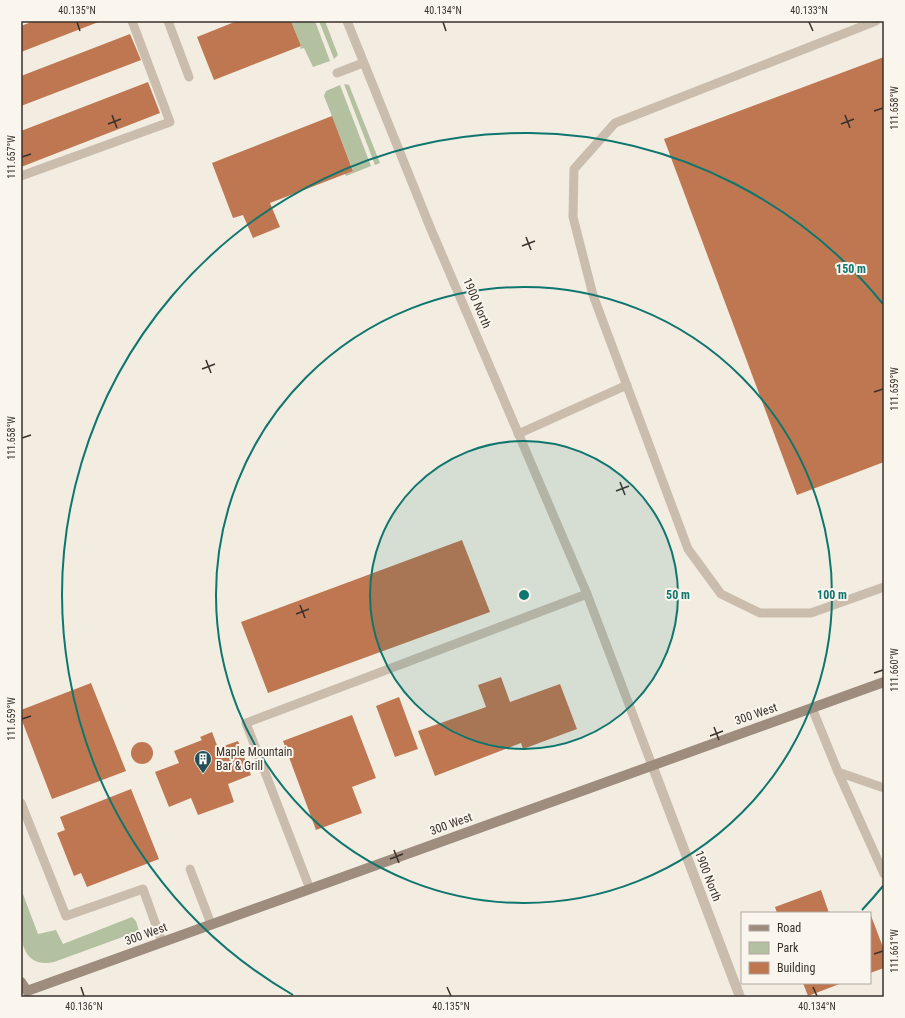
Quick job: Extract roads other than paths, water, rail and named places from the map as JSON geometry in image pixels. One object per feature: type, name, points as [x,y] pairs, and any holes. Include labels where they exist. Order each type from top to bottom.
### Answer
[{"type":"street","name":"300 West","points":[[25,990],[884,682]]},
{"type":"street","name":"1900 North","points":[[652,764],[740,997]]},
{"type":"lane","points":[[21,176],[170,122],[132,21]]},
{"type":"lane","points":[[168,21],[189,76]]},
{"type":"lane","points":[[876,21],[615,123],[574,169],[573,218],[593,295],[688,549],[721,594],[760,613],[811,613],[884,587]]},
{"type":"lane","name":"1900 North","points":[[350,22],[363,63],[430,227],[587,594],[652,764]]},
{"type":"lane","points":[[336,73],[363,63]]},
{"type":"lane","points":[[518,434],[627,385]]},
{"type":"lane","points":[[310,889],[246,723],[587,594]]},
{"type":"lane","points":[[812,708],[838,772],[884,874]]},
{"type":"lane","points":[[838,772],[884,788]]},
{"type":"lane","points":[[21,803],[66,916],[143,889],[162,942]]},
{"type":"lane","points":[[190,869],[210,924]]},
{"type":"place","name":"Maple Mountain Bar & Grill","points":[[203,774]]}]
